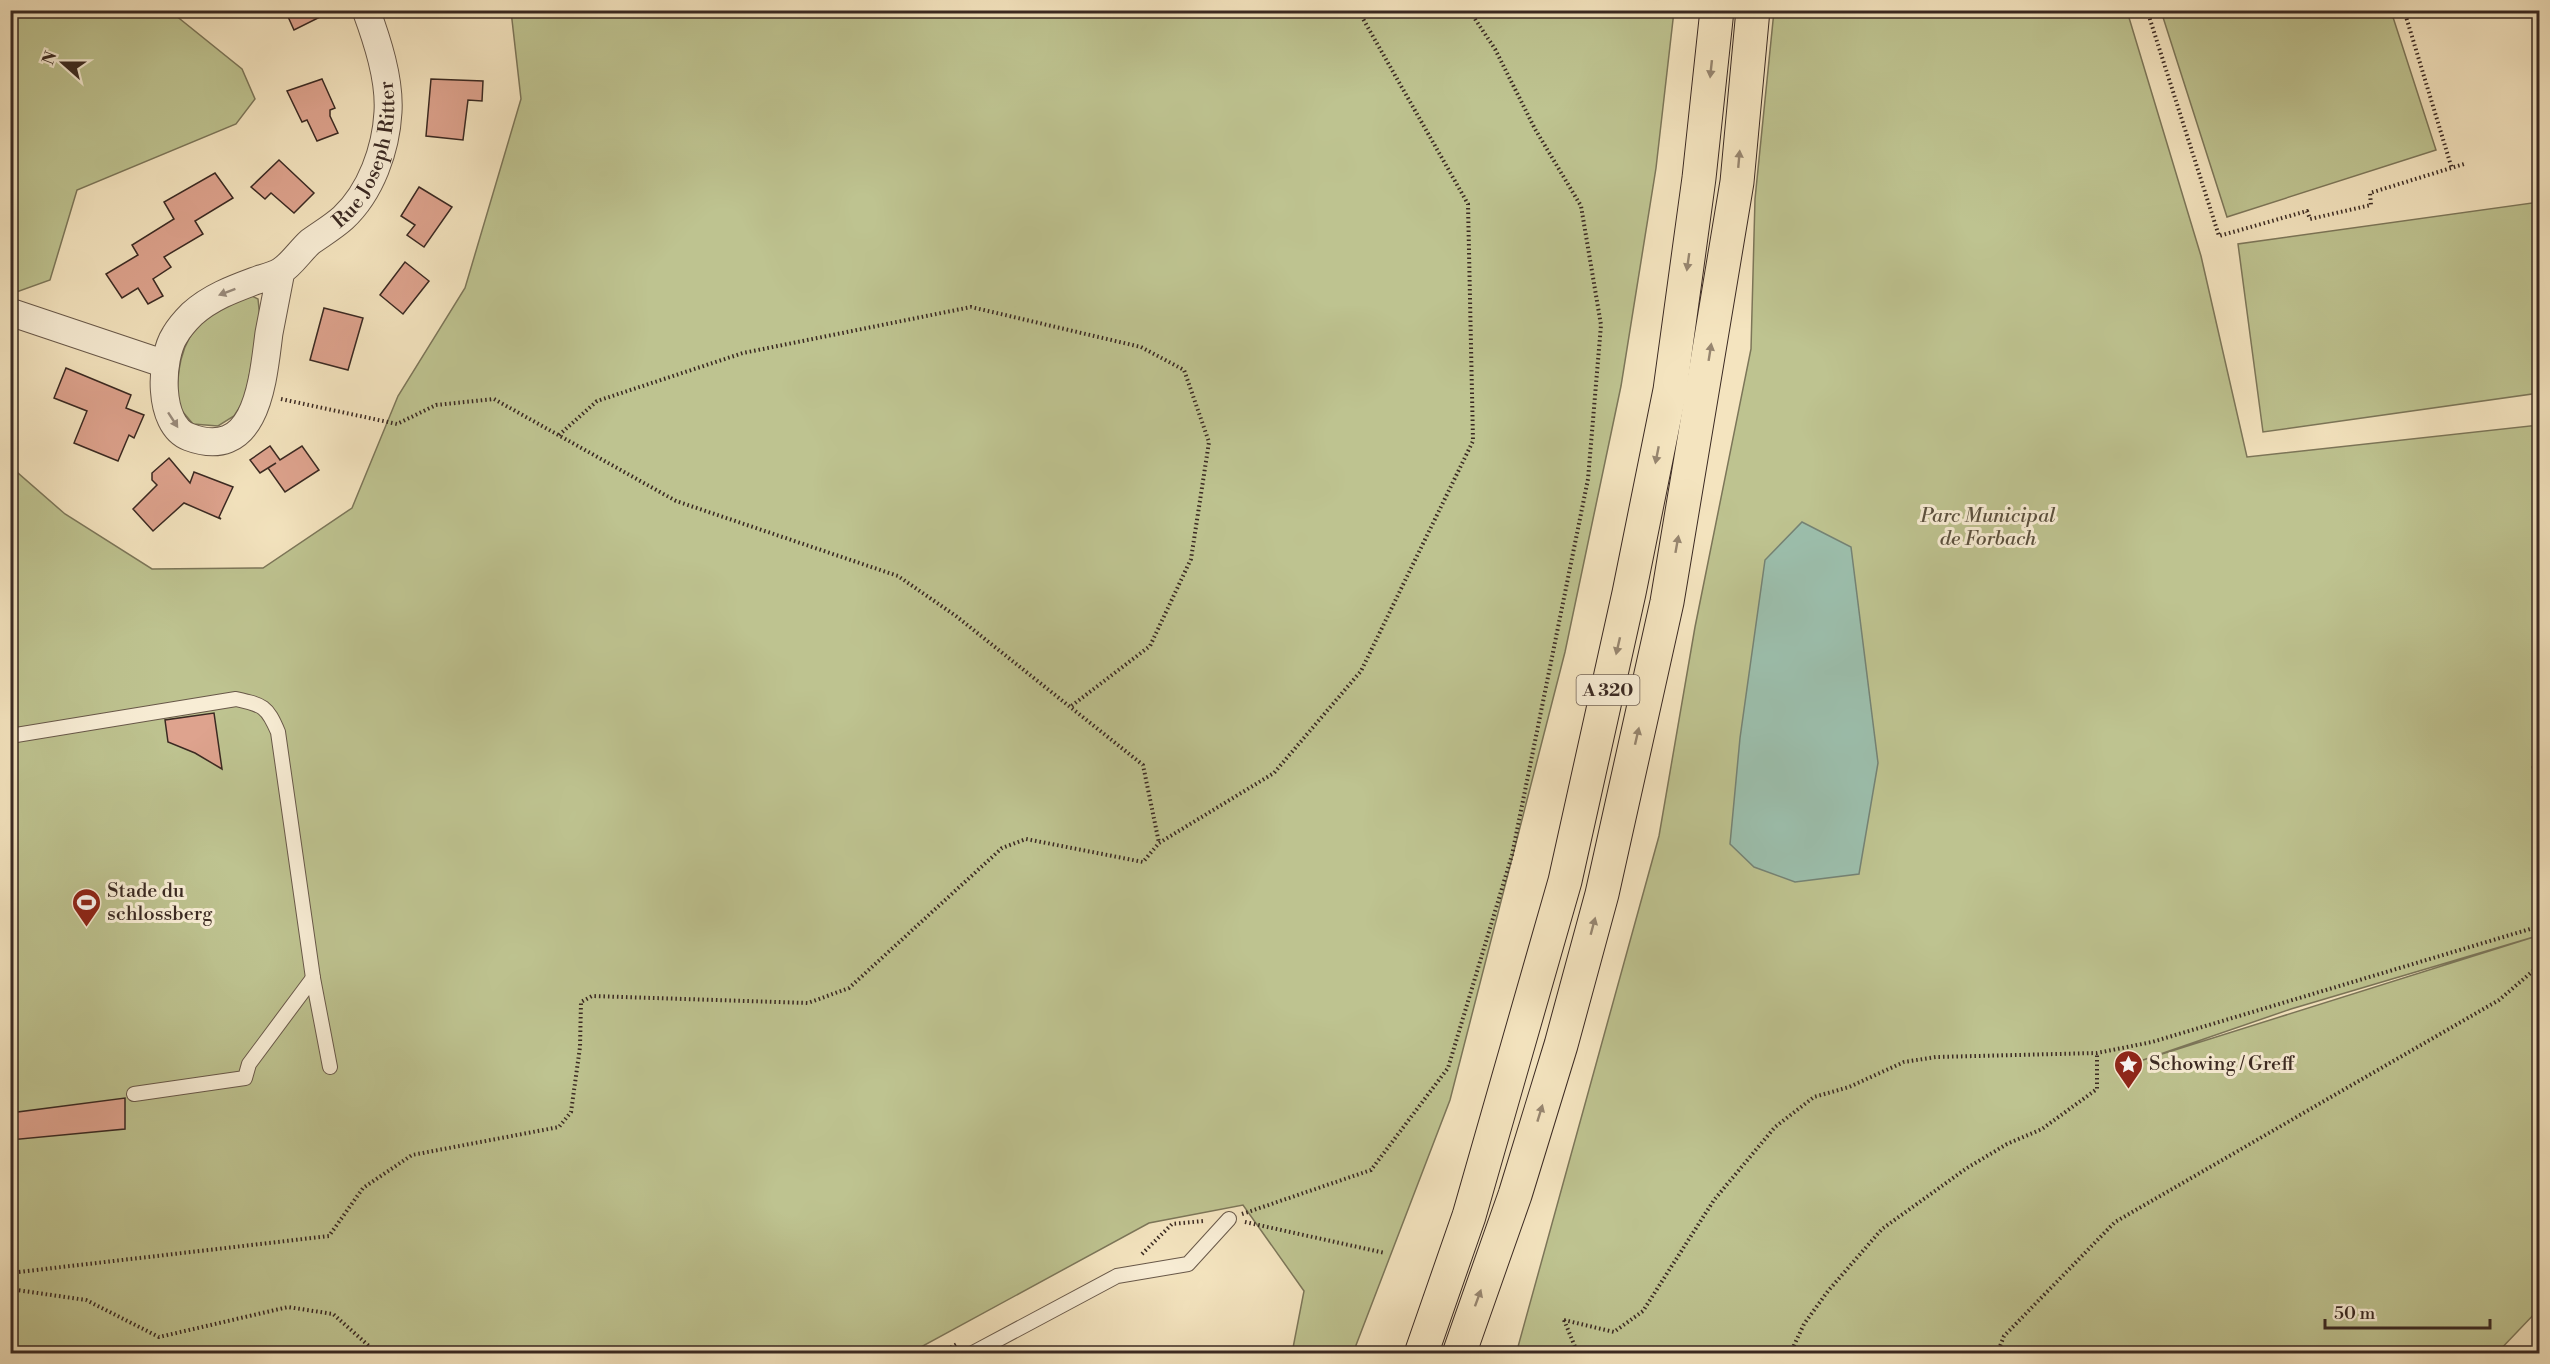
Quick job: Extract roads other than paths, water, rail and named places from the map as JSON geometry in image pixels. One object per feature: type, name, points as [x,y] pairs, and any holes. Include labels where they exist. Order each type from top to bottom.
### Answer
[{"type":"highway","name":"A 320","points":[[1421,1353],[1469,1216],[1565,881],[1629,593],[1670,390],[1699,178],[1718,10]]},
{"type":"highway","name":"A 320","points":[[1459,1353],[1515,1195],[1561,1045],[1602,894],[1664,613],[1704,389],[1737,182],[1752,10]]},
{"type":"street","name":"Rue Joseph Ritter","points":[[281,271],[258,404],[246,426],[228,438],[211,443],[186,437],[173,422],[165,406],[165,364],[174,336],[192,314],[214,297],[281,271],[309,244],[344,216],[368,186],[383,148],[388,110],[384,75],[366,10]]},
{"type":"street","points":[[10,312],[165,364]]},
{"type":"lane","points":[[10,736],[236,699],[257,704],[270,713],[278,732],[313,978],[330,1067]]},
{"type":"lane","points":[[134,1094],[245,1078],[249,1064],[313,978]]},
{"type":"lane","points":[[970,1353],[1117,1276],[1188,1264],[1229,1219]]},
{"type":"place","name":"Stade du schlossberg","points":[[86,928]]},
{"type":"place","name":"Schowing / Greff","points":[[2128,1090]]},
{"type":"park label","name":"Parc Municipal de Forbach","points":[[1988,528]]}]
